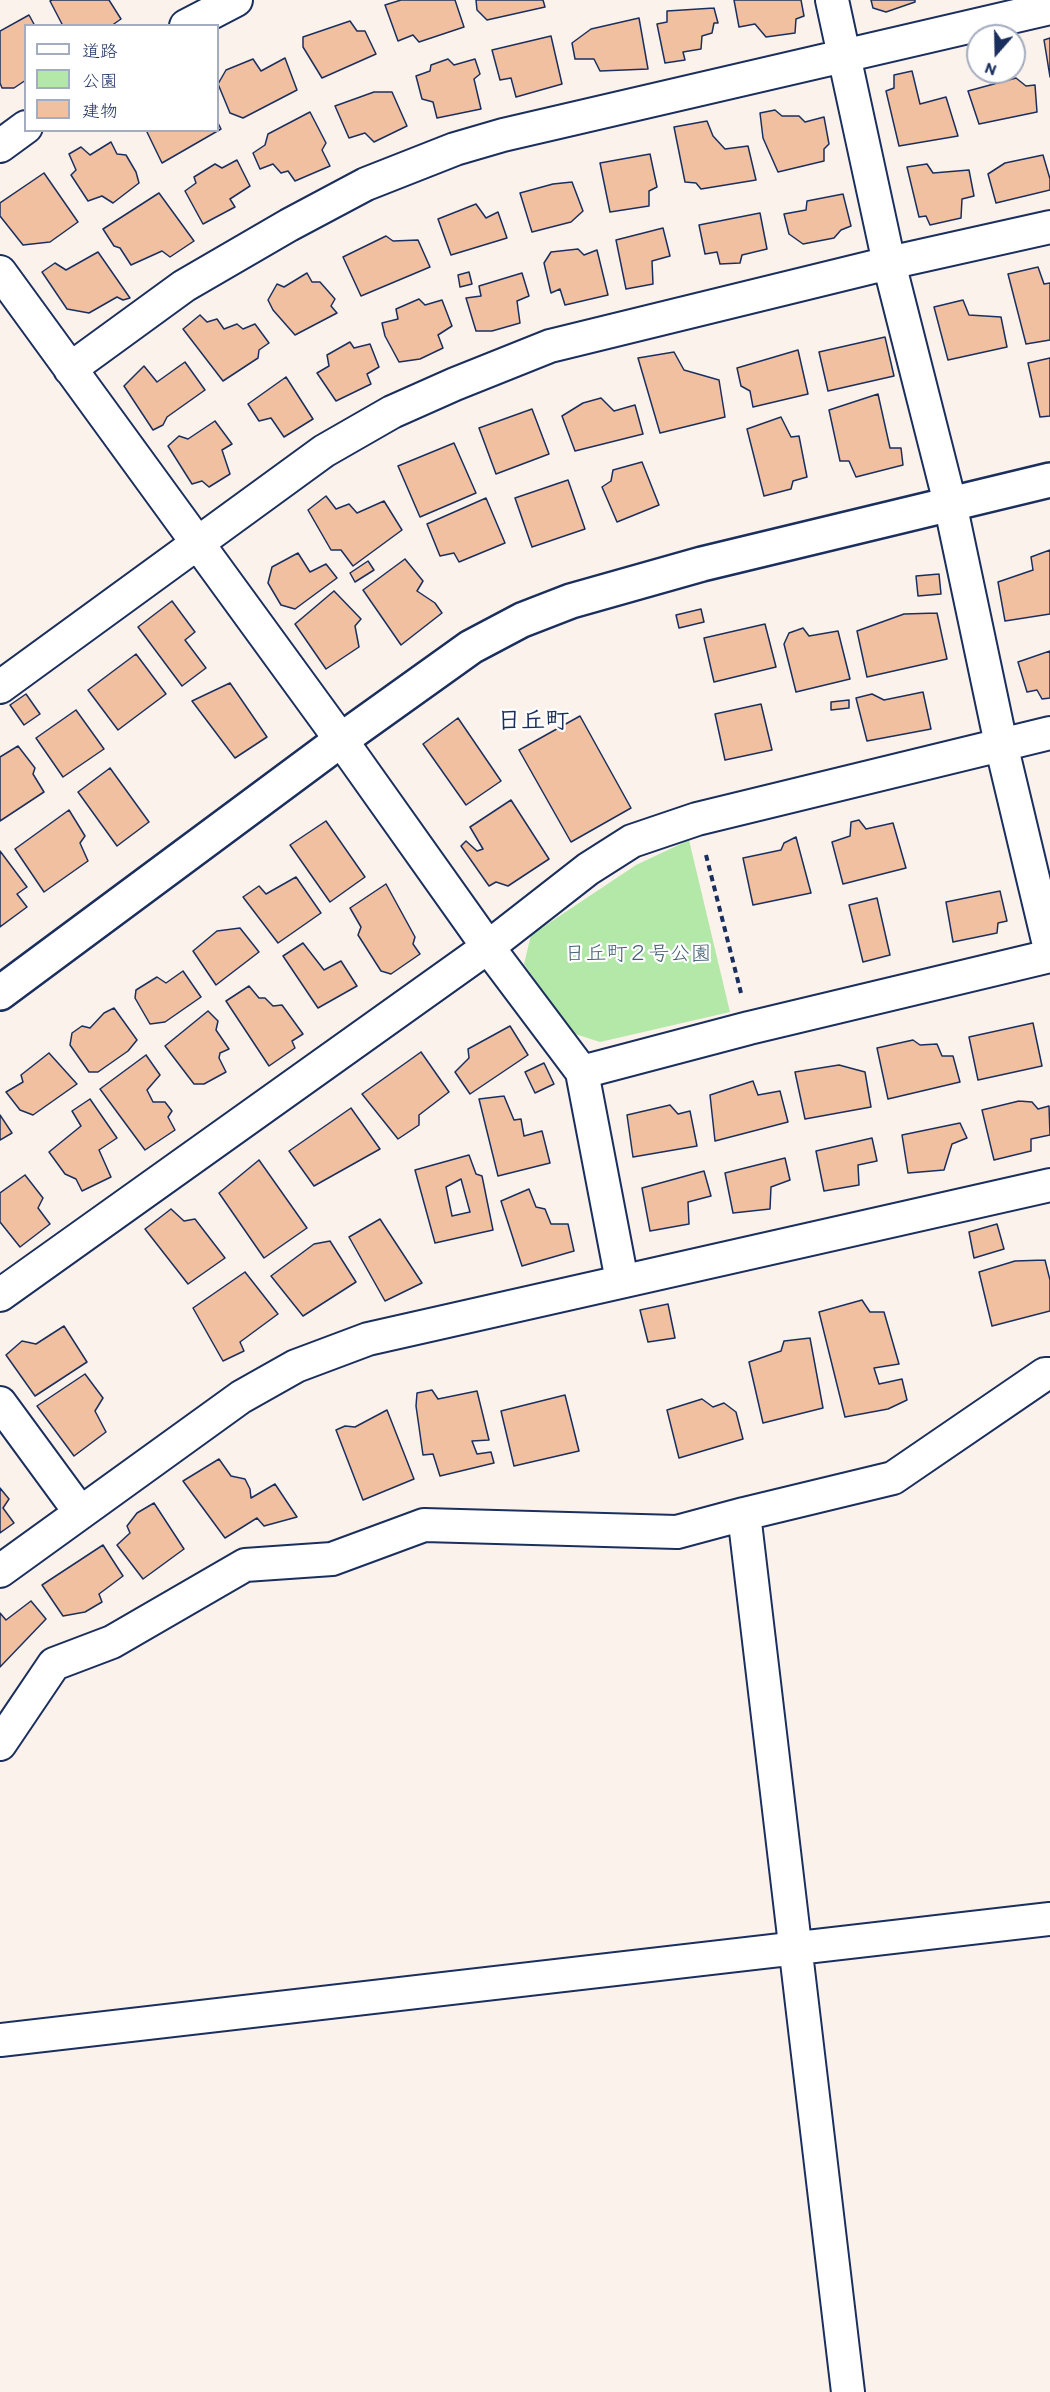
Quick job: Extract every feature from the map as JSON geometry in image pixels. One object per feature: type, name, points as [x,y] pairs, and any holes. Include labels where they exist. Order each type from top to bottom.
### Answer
[{"type":"street","points":[[190,24],[236,0]]},
{"type":"street","points":[[832,0],[889,263],[950,503],[1001,744],[1050,949]]},
{"type":"street","points":[[70,369],[184,286],[329,203],[366,184],[455,149],[503,135],[1050,8]]},
{"type":"street","points":[[0,146],[24,128]]},
{"type":"street","points":[[0,687],[324,451],[392,412],[474,376],[550,346],[889,263],[1050,227]]},
{"type":"street","points":[[0,272],[341,740],[488,947],[582,1072],[622,1281]]},
{"type":"street","points":[[0,993],[341,740],[471,647],[522,620],[571,601],[702,564],[1050,480]]},
{"type":"street","points":[[0,1295],[488,947],[588,869],[632,841],[697,819],[1050,733]]},
{"type":"street","points":[[582,1072],[750,1028],[1050,956]]},
{"type":"street","points":[[0,1571],[241,1397],[296,1365],[368,1339],[1050,1185]]},
{"type":"street","points":[[0,1744],[54,1664],[112,1642],[246,1565],[332,1559],[424,1525],[677,1532],[893,1478],[1045,1374],[1050,1374]]},
{"type":"street","points":[[0,1403],[80,1512]]},
{"type":"street","points":[[744,1514],[848,2392]]},
{"type":"street","points":[[0,2040],[1050,1918]]},
{"type":"path","points":[[697,819],[750,1028]]},
{"type":"green space","name":"日丘町２号公園","points":[[689,840],[730,1012],[600,1042],[572,1033],[524,964],[531,935],[636,865]]},
{"type":"building","points":[[109,0],[121,19],[114,24],[62,24],[50,1]]},
{"type":"building","points":[[401,0],[455,0],[464,27],[419,42],[413,35],[398,41],[385,5]]},
{"type":"building","points":[[476,0],[543,0],[545,7],[487,20],[477,10]]},
{"type":"building","points":[[734,0],[801,0],[804,16],[796,19],[795,33],[766,37],[755,24],[739,27]]},
{"type":"building","points":[[871,0],[915,0],[915,2],[886,12],[873,8]]},
{"type":"building","points":[[714,8],[718,23],[714,23],[712,33],[702,36],[701,49],[683,52],[685,60],[665,63],[657,24],[667,22],[667,11]]},
{"type":"building","points":[[29,15],[34,24],[24,24],[24,81],[14,88],[2,88],[0,83],[0,31]]},
{"type":"building","points":[[639,18],[648,69],[600,71],[594,59],[575,59],[572,43],[591,29]]},
{"type":"building","points":[[350,21],[357,31],[365,31],[376,54],[322,78],[303,47],[303,37]]},
{"type":"building","points":[[551,36],[562,84],[516,97],[511,78],[500,80],[492,50]]},
{"type":"building","points":[[1050,38],[1050,77],[1044,40]]},
{"type":"building","points":[[285,58],[297,90],[243,118],[230,113],[219,86],[226,70],[253,59],[261,71]]},
{"type":"building","points":[[448,59],[454,65],[475,59],[480,74],[474,79],[481,109],[437,118],[433,102],[422,99],[416,76],[430,71],[431,65]]},
{"type":"building","points":[[912,71],[920,104],[946,97],[958,136],[899,146],[886,91],[894,88],[894,75]]},
{"type":"building","points":[[994,84],[1035,85],[1037,112],[979,124],[968,91]]},
{"type":"building","points":[[374,92],[392,92],[407,126],[374,142],[365,133],[349,138],[335,106]]},
{"type":"building","points":[[775,110],[782,116],[799,116],[805,122],[824,117],[829,144],[824,149],[824,161],[778,172],[763,138],[760,113]]},
{"type":"building","points":[[310,112],[326,143],[322,150],[330,166],[295,181],[288,171],[281,173],[273,164],[260,169],[253,153],[265,145],[268,134]]},
{"type":"building","points":[[707,121],[713,136],[725,149],[748,146],[756,180],[701,189],[696,183],[685,182],[674,127]]},
{"type":"building","points":[[147,132],[216,132],[162,163]]},
{"type":"building","points":[[111,142],[117,154],[126,155],[136,172],[139,183],[113,203],[102,196],[88,201],[71,175],[76,170],[69,154],[81,147],[90,155]]},
{"type":"building","points":[[650,154],[657,187],[649,191],[649,206],[610,212],[600,163]]},
{"type":"building","points":[[1043,155],[1050,179],[1050,190],[996,203],[988,174],[1005,163]]},
{"type":"building","points":[[237,160],[250,186],[230,199],[235,207],[203,224],[185,191],[196,183],[194,177],[215,164],[222,168]]},
{"type":"building","points":[[927,164],[933,173],[969,170],[974,196],[962,199],[961,218],[930,225],[926,216],[919,217],[907,167]]},
{"type":"building","points":[[44,173],[78,222],[50,242],[23,245],[0,216],[0,203]]},
{"type":"building","points":[[572,182],[583,211],[571,222],[532,232],[520,193],[553,184]]},
{"type":"building","points":[[159,193],[194,241],[170,257],[162,251],[131,265],[103,229]]},
{"type":"building","points":[[843,194],[851,226],[841,230],[834,238],[803,244],[789,234],[784,214],[806,210],[807,201]]},
{"type":"building","points":[[476,204],[486,218],[498,212],[507,238],[451,255],[438,219]]},
{"type":"building","points":[[760,213],[767,249],[742,255],[740,263],[720,264],[717,252],[705,254],[699,225]]},
{"type":"building","points":[[663,228],[670,256],[652,261],[653,284],[626,289],[616,240]]},
{"type":"building","points":[[386,236],[393,241],[418,240],[430,267],[361,296],[343,257]]},
{"type":"building","points":[[578,249],[584,255],[597,250],[608,295],[565,305],[560,289],[551,293],[544,263],[551,252]]},
{"type":"building","points":[[98,252],[130,298],[123,300],[117,297],[89,313],[67,309],[42,272],[55,263],[66,270]]},
{"type":"building","points":[[1038,267],[1044,284],[1050,283],[1050,340],[1026,344],[1008,274]]},
{"type":"building","points":[[469,272],[472,284],[460,287],[458,275]]},
{"type":"building","points":[[307,273],[312,282],[320,282],[335,299],[331,306],[337,313],[295,335],[273,310],[268,300],[277,284],[284,287]]},
{"type":"building","points":[[522,273],[529,296],[517,301],[520,323],[492,331],[476,331],[466,298],[481,296],[479,286]]},
{"type":"building","points":[[419,299],[425,305],[442,300],[452,326],[438,335],[443,348],[420,359],[399,362],[385,336],[382,323],[398,319],[396,309]]},
{"type":"building","points":[[963,300],[969,315],[1001,317],[1007,347],[948,360],[934,307]]},
{"type":"building","points":[[200,315],[207,322],[217,319],[224,329],[237,324],[243,329],[255,324],[269,343],[259,350],[258,358],[223,381],[183,329]]},
{"type":"building","points":[[885,337],[894,376],[828,391],[819,352]]},
{"type":"building","points":[[350,342],[354,348],[370,344],[379,367],[367,374],[371,384],[336,401],[317,373],[329,366],[327,355]]},
{"type":"building","points":[[798,350],[808,394],[753,407],[750,391],[741,386],[737,368]]},
{"type":"building","points":[[674,352],[684,370],[719,380],[725,417],[660,433],[638,358]]},
{"type":"building","points":[[1050,358],[1050,416],[1040,417],[1028,363]]},
{"type":"building","points":[[185,362],[205,390],[167,417],[163,425],[153,430],[124,386],[144,366],[157,382]]},
{"type":"building","points":[[286,377],[313,419],[284,437],[271,418],[259,421],[248,404]]},
{"type":"building","points":[[878,394],[890,448],[901,448],[903,465],[856,477],[849,461],[840,461],[829,410]]},
{"type":"building","points":[[601,398],[614,411],[635,405],[643,434],[575,451],[562,416],[583,403]]},
{"type":"building","points":[[532,409],[549,454],[496,474],[479,428]]},
{"type":"building","points":[[781,417],[791,437],[799,436],[807,477],[793,481],[791,489],[764,496],[747,429]]},
{"type":"building","points":[[215,421],[232,444],[222,450],[230,474],[209,487],[202,481],[192,484],[168,446],[179,436],[188,439]]},
{"type":"building","points":[[454,443],[476,493],[420,517],[398,466]]},
{"type":"building","points":[[642,462],[659,505],[617,522],[602,487],[611,481],[613,470]]},
{"type":"building","points":[[568,480],[585,529],[532,547],[515,498]]},
{"type":"building","points":[[326,496],[336,509],[349,504],[357,513],[384,501],[402,530],[353,566],[341,550],[331,550],[308,510]]},
{"type":"building","points":[[486,498],[505,543],[459,562],[454,553],[440,556],[427,524]]},
{"type":"building","points":[[1050,550],[1050,614],[1005,621],[998,582],[1033,570],[1031,557]]},
{"type":"building","points":[[298,553],[310,572],[326,564],[337,578],[295,609],[281,605],[268,583],[272,567]]},
{"type":"building","points":[[405,559],[423,581],[417,591],[435,603],[442,613],[401,645],[363,590]]},
{"type":"building","points":[[368,561],[374,570],[355,582],[350,573]]},
{"type":"building","points":[[939,574],[941,594],[918,596],[916,576]]},
{"type":"building","points":[[334,591],[361,619],[355,626],[359,647],[326,669],[295,624]]},
{"type":"building","points":[[172,601],[195,632],[185,640],[206,668],[182,686],[138,627]]},
{"type":"building","points":[[701,609],[704,622],[679,628],[676,615]]},
{"type":"building","points":[[937,613],[947,659],[867,677],[857,631],[904,614]]},
{"type":"building","points":[[765,624],[776,667],[714,682],[704,638]]},
{"type":"building","points":[[803,628],[809,636],[838,631],[850,679],[796,692],[784,644],[789,633]]},
{"type":"building","points":[[1050,651],[1050,698],[1042,699],[1037,690],[1027,692],[1018,662]]},
{"type":"building","points":[[136,654],[166,694],[118,730],[88,690]]},
{"type":"building","points":[[230,683],[267,737],[235,758],[192,701]]},
{"type":"building","points":[[923,692],[931,729],[867,741],[856,698],[872,694],[884,700]]},
{"type":"building","points":[[26,694],[40,714],[24,725],[10,705]]},
{"type":"building","points":[[849,700],[849,708],[831,710],[831,702]]},
{"type":"building","points":[[761,704],[772,750],[725,760],[715,714]]},
{"type":"building","points":[[76,710],[104,749],[63,777],[36,738]]},
{"type":"building","points":[[580,716],[631,808],[571,842],[519,750]]},
{"type":"building","points":[[458,718],[501,781],[466,805],[423,744]]},
{"type":"building","points":[[18,746],[35,768],[33,774],[44,792],[0,821],[0,757]]},
{"type":"building","points":[[110,768],[149,822],[117,846],[78,792]]},
{"type":"building","points":[[511,800],[549,859],[508,886],[496,882],[489,886],[461,846],[466,841],[477,851],[483,849],[470,827]]},
{"type":"building","points":[[69,810],[85,836],[80,843],[88,861],[44,892],[15,849]]},
{"type":"building","points":[[859,820],[866,829],[893,823],[906,868],[843,884],[832,842],[850,836],[851,822]]},
{"type":"building","points":[[326,821],[365,877],[330,902],[290,845]]},
{"type":"building","points":[[796,837],[811,893],[753,905],[743,858],[781,850],[784,843]]},
{"type":"building","points":[[0,851],[27,887],[17,894],[27,907],[0,927]]},
{"type":"building","points":[[296,877],[321,913],[278,943],[243,897],[259,886],[266,894]]},
{"type":"building","points":[[386,884],[415,937],[413,944],[420,954],[391,974],[381,971],[358,935],[361,927],[350,908]]},
{"type":"building","points":[[1000,891],[1007,921],[998,923],[997,933],[953,942],[946,902]]},
{"type":"building","points":[[877,898],[890,955],[863,962],[849,905]]},
{"type":"building","points":[[240,928],[259,952],[216,985],[193,951],[217,931]]},
{"type":"building","points":[[303,943],[324,970],[341,961],[357,986],[318,1008],[283,956]]},
{"type":"building","points":[[183,971],[201,997],[165,1022],[150,1024],[135,998],[136,990],[157,977],[166,983]]},
{"type":"building","points":[[249,986],[259,998],[265,998],[273,1006],[282,1005],[303,1034],[292,1041],[295,1048],[269,1066],[226,1001]]},
{"type":"building","points":[[114,1008],[137,1040],[128,1051],[98,1072],[89,1072],[70,1045],[72,1033],[82,1026],[90,1028],[104,1013]]},
{"type":"building","points":[[208,1011],[218,1021],[216,1030],[229,1049],[220,1053],[219,1058],[226,1072],[204,1084],[194,1084],[165,1046]]},
{"type":"building","points":[[1033,1023],[1042,1066],[978,1080],[969,1037]]},
{"type":"building","points":[[510,1026],[528,1055],[470,1094],[455,1072],[469,1058],[468,1049]]},
{"type":"building","points":[[913,1040],[920,1045],[937,1044],[942,1056],[953,1056],[960,1082],[888,1099],[877,1048]]},
{"type":"building","points":[[421,1052],[449,1092],[419,1115],[419,1125],[398,1139],[362,1094]]},
{"type":"building","points":[[49,1053],[77,1084],[33,1115],[20,1110],[6,1092],[23,1082],[21,1075]]},
{"type":"building","points":[[146,1055],[160,1075],[147,1090],[153,1102],[165,1102],[172,1111],[168,1117],[175,1130],[145,1150],[100,1089]]},
{"type":"building","points":[[544,1063],[554,1084],[535,1093],[525,1072]]},
{"type":"building","points":[[839,1065],[865,1072],[871,1107],[805,1119],[795,1072]]},
{"type":"building","points":[[753,1081],[758,1095],[780,1091],[788,1122],[715,1141],[710,1095]]},
{"type":"building","points":[[504,1096],[514,1120],[521,1119],[524,1136],[542,1131],[550,1163],[498,1176],[479,1099]]},
{"type":"building","points":[[90,1099],[117,1138],[99,1150],[111,1177],[82,1191],[76,1179],[65,1174],[49,1152],[81,1126],[72,1111]]},
{"type":"building","points":[[1019,1101],[1032,1102],[1038,1109],[1049,1106],[1050,1135],[1031,1139],[1031,1151],[994,1160],[982,1110]]},
{"type":"building","points":[[670,1105],[678,1114],[690,1111],[697,1146],[633,1157],[627,1115]]},
{"type":"building","points":[[351,1108],[380,1149],[314,1186],[289,1151]]},
{"type":"building","points":[[0,1115],[12,1133],[0,1140]]},
{"type":"building","points":[[960,1123],[967,1138],[952,1144],[944,1170],[908,1173],[902,1135]]},
{"type":"building","points":[[872,1138],[877,1161],[858,1165],[859,1185],[824,1191],[816,1151]]},
{"type":"building","points":[[469,1155],[476,1174],[482,1176],[493,1230],[435,1243],[415,1170]],"holes":[[[461,1179],[470,1212],[452,1216],[446,1187]]]},
{"type":"building","points":[[785,1158],[790,1180],[771,1187],[770,1209],[733,1213],[725,1173]]},
{"type":"building","points":[[259,1160],[307,1228],[264,1258],[219,1193]]},
{"type":"building","points":[[704,1171],[711,1196],[688,1202],[689,1224],[650,1231],[642,1188]]},
{"type":"building","points":[[25,1175],[43,1198],[38,1208],[50,1224],[20,1247],[0,1222],[0,1193]]},
{"type":"building","points":[[529,1189],[536,1207],[545,1209],[551,1224],[568,1224],[574,1251],[522,1266],[501,1201]]},
{"type":"building","points":[[171,1209],[184,1221],[195,1219],[225,1258],[188,1284],[145,1229]]},
{"type":"building","points":[[380,1219],[422,1283],[385,1301],[349,1237]]},
{"type":"building","points":[[997,1224],[1004,1249],[974,1258],[969,1232]]},
{"type":"building","points":[[330,1241],[356,1282],[303,1316],[271,1276],[314,1244]]},
{"type":"building","points":[[1045,1260],[1050,1280],[1050,1311],[992,1326],[979,1272],[1015,1261]]},
{"type":"building","points":[[245,1272],[278,1314],[240,1342],[244,1351],[223,1361],[193,1308]]},
{"type":"building","points":[[862,1300],[870,1312],[884,1312],[899,1364],[874,1368],[879,1384],[902,1379],[907,1400],[888,1409],[845,1417],[819,1312]]},
{"type":"building","points":[[668,1304],[675,1338],[648,1342],[640,1310]]},
{"type":"building","points":[[64,1326],[87,1362],[35,1396],[6,1355],[22,1341],[36,1344]]},
{"type":"building","points":[[810,1338],[823,1408],[763,1423],[749,1362],[781,1351],[784,1341]]},
{"type":"building","points":[[85,1374],[103,1398],[95,1411],[106,1432],[74,1456],[37,1406]]},
{"type":"building","points":[[432,1390],[438,1399],[477,1391],[489,1440],[472,1441],[477,1454],[491,1452],[494,1463],[440,1476],[433,1454],[423,1455],[416,1406],[417,1393]]},
{"type":"building","points":[[565,1395],[579,1451],[514,1466],[501,1411]]},
{"type":"building","points":[[702,1399],[713,1407],[724,1403],[736,1412],[743,1439],[679,1458],[667,1410]]},
{"type":"building","points":[[387,1410],[414,1479],[363,1500],[336,1430],[345,1426],[355,1427]]},
{"type":"building","points":[[219,1459],[231,1476],[245,1479],[251,1498],[275,1484],[297,1517],[264,1526],[257,1518],[225,1538],[183,1481]]},
{"type":"building","points":[[0,1488],[9,1499],[3,1508],[14,1523],[0,1533]]},
{"type":"building","points":[[154,1503],[184,1549],[143,1579],[117,1545],[130,1533],[127,1526],[137,1513]]},
{"type":"building","points":[[103,1545],[123,1576],[99,1594],[102,1602],[85,1612],[63,1616],[42,1585]]},
{"type":"building","points":[[31,1601],[46,1619],[0,1667],[0,1613],[6,1620]]},
{"type":"district","name":"日丘町","points":[[533,722]]}]
